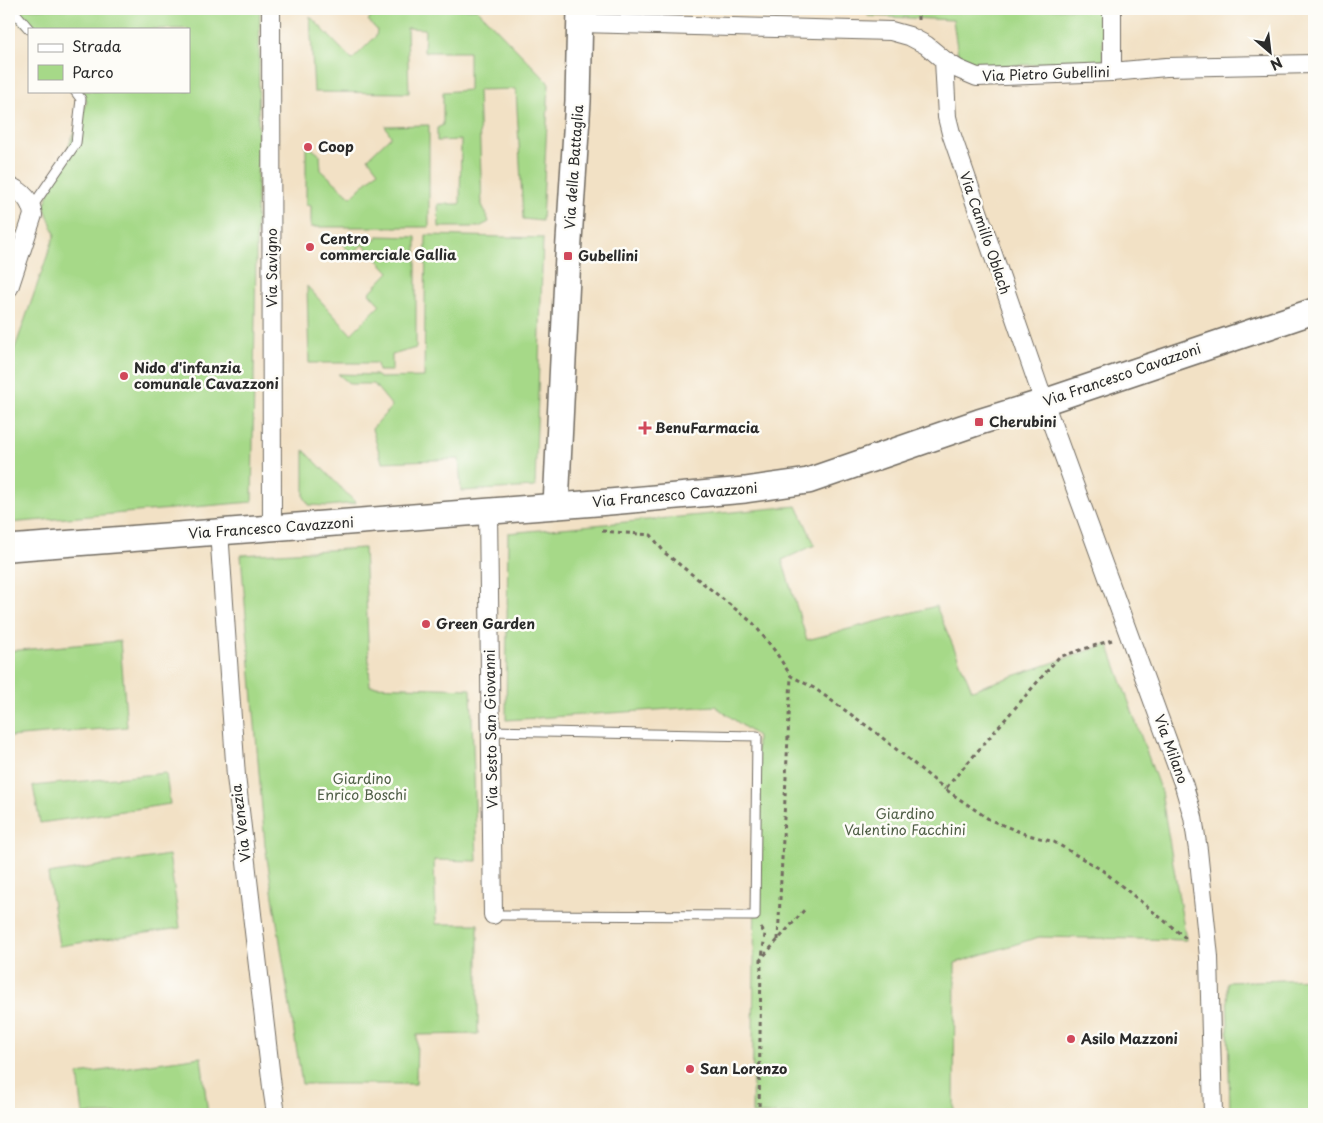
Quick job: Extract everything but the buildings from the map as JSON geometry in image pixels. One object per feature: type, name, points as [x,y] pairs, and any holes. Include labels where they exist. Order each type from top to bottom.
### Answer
[{"type":"street","name":"Via Savigno","points":[[271,9],[272,528]]},
{"type":"street","points":[[1112,9],[1112,72]]},
{"type":"street","name":"Via Pietro Gubellini","points":[[580,16],[891,31],[909,36],[926,45],[958,69],[977,77],[1112,72],[1166,67],[1314,64]]},
{"type":"street","name":"Via della Battaglia","points":[[556,506],[568,256],[578,101],[580,16]]},
{"type":"street","name":"Via Camillo Oblach","points":[[944,60],[947,117],[951,132],[1044,402]]},
{"type":"street","points":[[9,186],[20,190],[32,207],[33,215],[9,288]]},
{"type":"street","name":"Via Francesco Cavazzoni","points":[[9,548],[488,512],[745,490],[808,481],[1314,311]]},
{"type":"street","name":"Via Milano","points":[[1044,402],[1184,786],[1192,817],[1198,850],[1209,957],[1213,1114]]},
{"type":"street","name":"Via Sesto San Giovanni","points":[[488,512],[493,915]]},
{"type":"street","name":"Via Venezia","points":[[219,531],[236,776],[276,1114]]},
{"type":"lane","points":[[12,9],[28,28]]},
{"type":"lane","points":[[32,207],[76,142],[81,99],[76,92]]},
{"type":"lane","points":[[491,731],[757,736],[755,916],[493,915]]},
{"type":"path","points":[[602,531],[651,535],[665,553],[753,623],[792,676],[814,688],[874,731],[945,789],[990,820],[1025,834],[1054,842],[1102,870],[1209,957]]},
{"type":"path","points":[[945,789],[1059,657],[1129,635]]},
{"type":"path","points":[[778,940],[792,676]]},
{"type":"path","points":[[761,959],[806,908]]},
{"type":"path","points":[[755,916],[765,934],[761,959],[759,1114]]},
{"type":"green space","points":[[9,9],[260,9],[252,502],[9,523],[9,365],[55,234],[44,206],[87,101],[81,92],[190,92],[190,28],[28,28],[9,17]]},
{"type":"green space","points":[[380,9],[477,9],[549,83],[542,221],[523,219],[516,89],[478,90],[482,205],[489,222],[479,227],[439,227],[438,204],[460,204],[461,140],[437,141],[437,128],[443,125],[443,92],[469,90],[469,52],[424,52],[425,29],[407,28],[409,93],[314,92],[310,16],[352,60],[376,36],[377,30],[368,20]]},
{"type":"green space","points":[[867,9],[1103,9],[1103,63],[976,66],[958,55],[953,20],[868,16]]},
{"type":"green space","points":[[429,125],[429,227],[311,227],[311,206],[306,205],[306,144],[320,155],[321,170],[351,197],[378,171],[368,158],[391,136],[385,126]]},
{"type":"green space","points":[[426,235],[543,238],[535,487],[461,491],[459,459],[382,462],[372,429],[392,406],[374,384],[350,384],[338,374],[375,375],[380,378],[424,377]]},
{"type":"green space","points":[[377,236],[416,237],[416,348],[392,355],[392,371],[378,371],[377,363],[309,363],[307,286],[351,334],[380,305],[369,293],[389,272],[363,244],[352,255],[337,237],[377,240]]},
{"type":"green space","points":[[304,450],[356,503],[328,506],[309,505],[304,497]]},
{"type":"green space","name":"Giardino Valentino Facchini","points":[[797,506],[815,545],[782,560],[807,640],[936,606],[972,690],[1108,644],[1161,792],[1186,940],[1039,937],[955,963],[954,1114],[752,1114],[757,736],[715,706],[506,720],[508,533]]},
{"type":"green space","name":"Giardino Enrico Boschi","points":[[364,548],[370,686],[471,689],[477,861],[434,860],[436,924],[478,924],[478,1034],[417,1035],[416,1084],[302,1084],[265,845],[241,555]]},
{"type":"green space","points":[[120,641],[127,727],[9,737],[9,651]]},
{"type":"green space","points":[[166,773],[170,804],[40,823],[33,786]]},
{"type":"green space","points":[[169,855],[180,928],[59,946],[48,874]]},
{"type":"green space","points":[[1314,979],[1314,1114],[1230,1114],[1227,982]]},
{"type":"green space","points":[[201,1057],[208,1114],[83,1114],[78,1074]]},
{"type":"place","name":"Coop","points":[[308,147]]},
{"type":"place","name":"Centro commerciale Gallia","points":[[310,247]]},
{"type":"place","name":"Gubellini","points":[[568,256]]},
{"type":"place","name":"Nido d'infanzia comunale Cavazzoni","points":[[124,376]]},
{"type":"place","name":"Cherubini","points":[[979,422]]},
{"type":"place","name":"BenuFarmacia","points":[[645,428]]},
{"type":"place","name":"Green Garden","points":[[426,624]]},
{"type":"place","name":"Asilo Mazzoni","points":[[1071,1039]]},
{"type":"place","name":"San Lorenzo","points":[[690,1069]]}]
